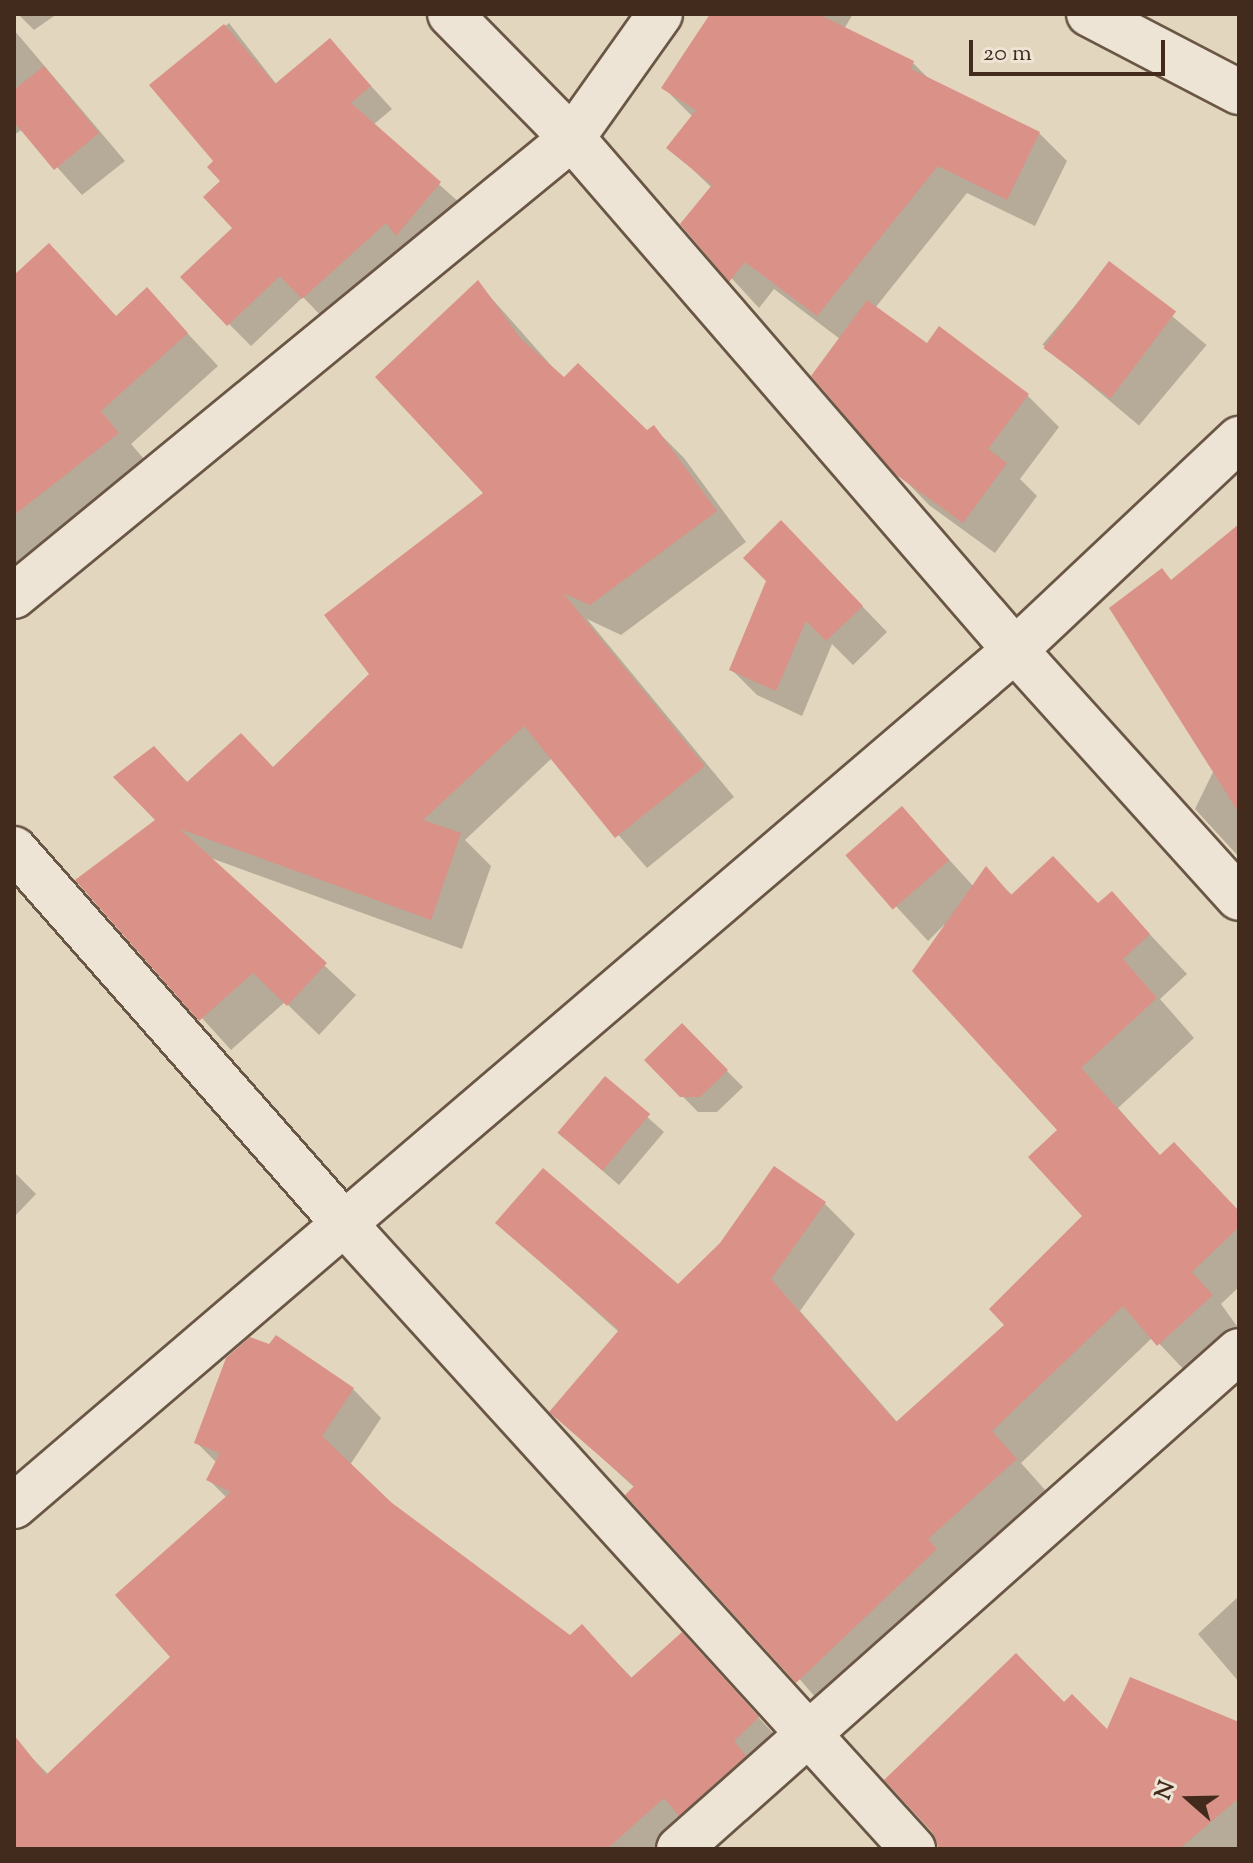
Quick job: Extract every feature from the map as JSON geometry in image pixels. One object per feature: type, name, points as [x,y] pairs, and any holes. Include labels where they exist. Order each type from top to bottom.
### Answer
[{"type":"street","points":[[450,14],[572,138],[1015,650],[1239,898]]},
{"type":"street","points":[[14,596],[572,138],[660,14]]},
{"type":"street","points":[[1089,14],[1239,92]]},
{"type":"street","points":[[14,1506],[342,1221],[1015,650],[1239,439]]},
{"type":"street","points":[[14,849],[342,1221],[808,1729],[913,1849]]},
{"type":"street","points":[[679,1849],[808,1729],[1239,1351]]},
{"type":"building","points":[[710,14],[818,14],[914,61],[911,69],[1040,132],[1007,200],[938,166],[817,316],[745,262],[729,282],[680,224],[712,185],[666,148],[696,110],[661,88]]},
{"type":"building","points":[[224,24],[275,84],[330,38],[371,86],[351,103],[441,182],[396,236],[386,223],[302,299],[280,276],[227,326],[180,277],[232,228],[203,197],[220,181],[207,167],[213,161],[149,85]]},
{"type":"building","points":[[44,66],[99,133],[54,170],[14,122],[14,90]]},
{"type":"building","points":[[49,243],[116,316],[147,287],[188,333],[101,411],[119,433],[14,515],[14,275]]},
{"type":"building","points":[[1109,261],[1176,312],[1110,399],[1043,348]]},
{"type":"building","points":[[478,280],[521,339],[564,377],[578,363],[647,430],[654,425],[717,511],[590,605],[563,593],[705,766],[615,838],[524,726],[423,820],[461,833],[431,920],[180,829],[327,963],[287,1006],[253,973],[199,1021],[75,880],[155,820],[113,777],[154,746],[187,782],[241,733],[273,767],[369,674],[324,615],[483,493],[375,377]]},
{"type":"building","points":[[867,300],[927,343],[939,326],[1029,394],[988,449],[1007,463],[963,523],[895,474],[811,376]]},
{"type":"building","points":[[781,520],[863,606],[826,641],[806,621],[776,691],[729,670],[766,581],[743,558]]},
{"type":"building","points":[[1239,524],[1239,813],[1109,608],[1162,568],[1171,580]]},
{"type":"building","points":[[902,806],[949,860],[893,910],[845,855]]},
{"type":"building","points":[[1053,856],[1098,903],[1112,891],[1150,934],[1123,959],[1157,998],[1081,1068],[1160,1155],[1174,1142],[1239,1211],[1239,1227],[1192,1272],[1213,1295],[1157,1346],[1123,1306],[992,1431],[1017,1459],[928,1539],[937,1549],[796,1683],[625,1495],[634,1486],[549,1412],[619,1330],[495,1223],[543,1168],[678,1284],[720,1243],[774,1166],[826,1202],[771,1279],[896,1422],[1004,1325],[989,1309],[1082,1216],[1028,1157],[1057,1130],[912,971],[986,866],[1011,895]]},
{"type":"building","points":[[682,1023],[728,1070],[700,1097],[680,1097],[644,1060]]},
{"type":"building","points":[[605,1076],[650,1114],[603,1171],[557,1133]]},
{"type":"building","points":[[276,1335],[354,1388],[322,1436],[392,1503],[570,1635],[582,1624],[631,1678],[682,1632],[759,1717],[734,1741],[746,1756],[679,1816],[664,1798],[607,1849],[14,1849],[14,1735],[46,1775],[170,1657],[115,1595],[231,1492],[206,1480],[220,1453],[194,1443],[226,1358],[250,1337],[269,1344]]},
{"type":"building","points":[[1016,1653],[1064,1702],[1072,1694],[1107,1729],[1130,1677],[1239,1722],[1239,1798],[1179,1849],[939,1849],[932,1832],[884,1780]]}]
